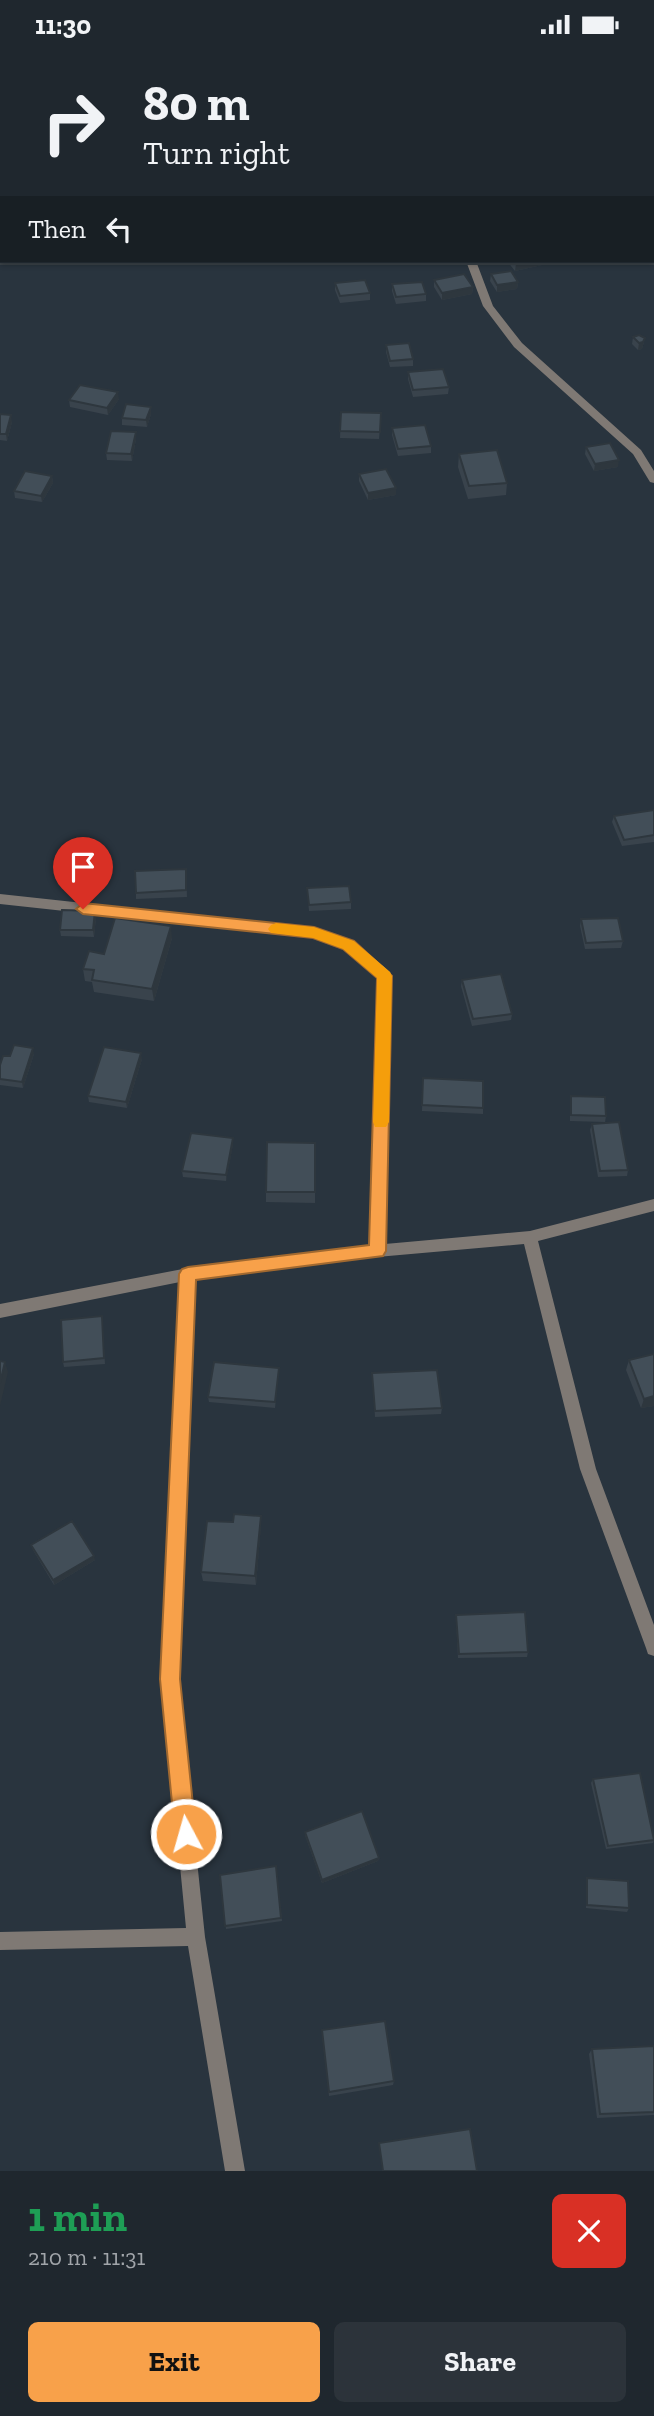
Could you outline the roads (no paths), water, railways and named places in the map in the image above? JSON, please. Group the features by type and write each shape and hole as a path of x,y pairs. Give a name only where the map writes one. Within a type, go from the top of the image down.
{"street":[{"path":"472,263 488,306 518,345 637,452 654,479"},
{"path":"0,899 314,933 349,945 384,976 377,1251"},
{"path":"0,1311 188,1274 377,1251 530,1237 654,1205"},
{"path":"530,1237 588,1469 654,1648"},
{"path":"188,1274 170,1679 196,1937 235,2171"},
{"path":"0,1941 196,1937"}]}
